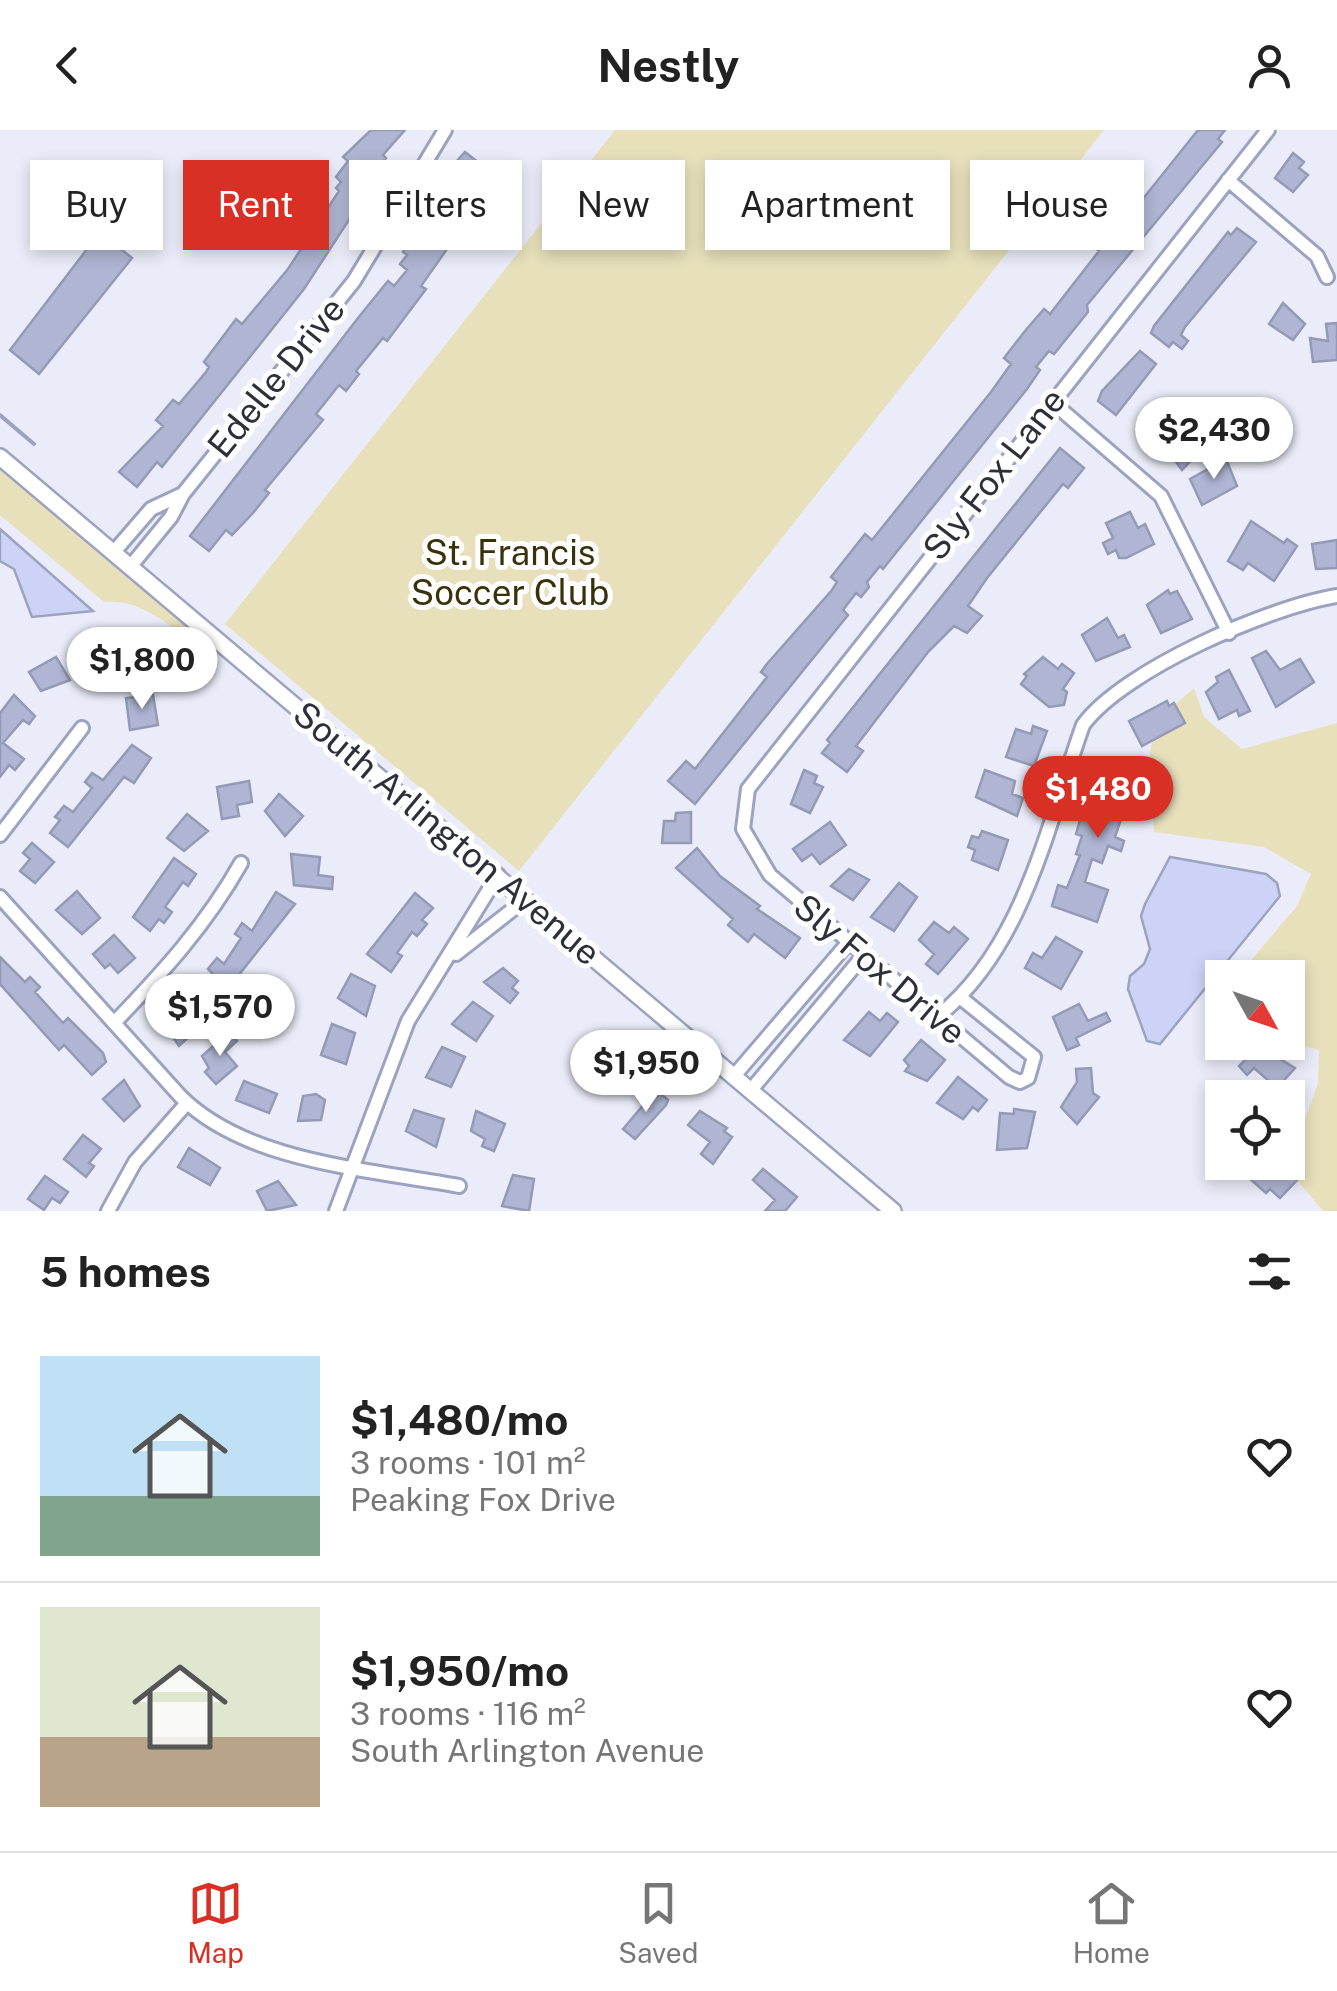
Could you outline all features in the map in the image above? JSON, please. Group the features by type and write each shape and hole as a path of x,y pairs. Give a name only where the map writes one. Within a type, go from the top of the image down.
{"street":[{"name":"Edelle Drive","path":"130,567 170,517 182,494 354,281 430,148 445,130"},
{"name":"Sly Fox Lane","path":"743,829 748,789 1268,130"},
{"path":"1228,180 1317,256 1326,277"},
{"path":"1052,400 1162,496 1230,633"},
{"name":"South Arlington Avenue","path":"0,458 893,1211"},
{"path":"114,553 152,510 182,494"},
{"path":"937,1018 962,998 1008,935 1083,725 1100,702 1280,610 1337,596"},
{"path":"0,835 45,782 82,728"},
{"name":"Sly Fox Drive","path":"743,829 770,876 937,1018 1020,1082 1033,1071 1034,1056 962,998"},
{"path":"114,1022 168,969 210,916 241,864"},
{"path":"336,1211 408,1021 498,875"},
{"path":"0,897 187,1103 217,1127 252,1143 459,1186"},
{"path":"450,958 526,899"},
{"path":"734,1076 848,943"},
{"path":"751,1090 863,956"},
{"path":"108,1211 146,1146 187,1103"}],"green space":[{"name":"St. Francis Soccer Club","path":"615,130 1104,130 1080,160 970,160 970,250 1009,250 519,871 225,624 542,222 542,250 685,250 685,160 591,160"},
{"path":"0,466 191,625 183,634 136,606 104,602 0,515"},
{"path":"1194,688 1204,717 1242,749 1337,723 1337,1211 1323,1211 1297,1180 1305,1180 1305,1119 1318,1084 1319,1050 1305,1046 1305,960 1251,960 1297,906 1311,874 1264,847 1154,832 1149,759 1156,721"}],"water":[{"path":"0,529 93,611 32,617 14,569 0,561"},
{"path":"1170,857 1266,874 1277,883 1280,896 1228,960 1205,960 1205,988 1160,1044 1147,1041 1128,989 1130,976 1144,964 1150,949 1141,916"}],"building":[{"path":"371,130 405,130 383,155 384,160 349,160 349,220 304,289 162,467 157,462 137,487 119,472 163,426 156,420 173,400 179,404 206,372 209,367 204,362 236,319 242,324 300,250 329,250 329,206 339,191 336,188 341,182 336,177 348,161 343,157"},
{"path":"1198,130 1225,130 1218,139 1222,142 1144,236 1144,198"},
{"path":"465,152 475,160 458,160"},
{"path":"1293,153 1304,162 1299,168 1308,175 1293,192 1275,178"},
{"path":"1237,228 1256,242 1185,327 1181,335 1188,341 1182,349 1173,342 1169,347 1151,333 1154,326 1228,232 1231,235"},
{"path":"86,250 122,250 132,258 39,374 10,350"},
{"path":"446,250 421,286 426,289 387,341 383,338 356,371 359,374 346,391 339,385 316,414 323,420 265,490 269,493 232,535 226,530 209,551 190,536 388,281 394,286 407,270 400,264 407,255 403,252"},
{"path":"1133,250 1087,305 1088,312 1054,354 1049,351 1036,367 1040,370 1027,389 883,569 880,566 867,582 869,587 861,597 856,593 843,610 848,615 695,804 668,781 686,761 695,769 767,677 761,672 766,665 832,590 837,582 831,577 865,534 872,540 991,392 1011,364 1004,358 1025,331 1044,309 1050,314 1099,251"},
{"path":"1283,303 1305,324 1293,340 1269,324"},
{"path":"1337,323 1337,360 1313,362 1310,338 1328,341 1326,324"},
{"path":"1140,351 1156,364 1116,415 1098,401 1102,391"},
{"path":"1186,434 1199,452 1182,470 1168,451"},
{"path":"1060,448 1084,468 1068,488 1063,484 987,578 968,606 982,616 967,633 954,626 928,652 856,746 863,751 847,772 822,753 830,743 827,740"},
{"path":"1226,459 1237,486 1202,505 1190,479"},
{"path":"1130,512 1138,528 1145,524 1154,544 1126,558 1119,558 1116,550 1108,554 1103,543 1113,538 1106,523"},
{"path":"1251,521 1284,543 1287,539 1297,546 1274,581 1248,563 1243,570 1228,561"},
{"path":"1337,540 1337,568 1316,569 1312,544"},
{"path":"1168,590 1170,594 1177,591 1192,619 1161,633 1147,605"},
{"path":"1107,618 1118,638 1124,635 1130,647 1096,661 1082,635"},
{"path":"94,650 126,664 115,690 84,672"},
{"path":"1266,651 1280,670 1300,659 1314,682 1276,707 1252,658"},
{"path":"56,657 70,680 41,691 29,672"},
{"path":"1043,657 1058,669 1062,664 1074,673 1063,689 1067,692 1064,705 1049,707 1021,684 1027,676 1024,674"},
{"path":"1229,670 1250,711 1239,716 1237,710 1219,719 1206,692 1218,682 1216,677"},
{"path":"14,695 35,716 29,724 23,720 3,743 24,759 15,770 9,765 0,777 0,713"},
{"path":"153,695 158,725 130,730 126,698"},
{"path":"1167,701 1169,706 1174,703 1185,723 1142,746 1129,721"},
{"path":"1033,726 1047,731 1034,766 1006,757 1016,729 1031,734"},
{"path":"132,745 151,758 134,783 124,777 68,847 50,833 60,820 55,817 64,806 73,812 92,788 85,782 92,773 103,780"},
{"path":"1102,760 1140,779 1137,788 1143,790 1140,800 1133,797 1122,816 1115,837 1124,841 1121,851 1108,846 1102,863 1092,859 1085,882 1108,890 1097,922 1052,906 1058,885 1067,888 1080,855 1076,854 1082,836 1076,834 1083,815 1104,822 1093,802"},
{"path":"804,770 817,776 814,783 823,787 810,813 791,804"},
{"path":"985,770 1015,781 1012,794 1023,798 1017,816 976,797"},
{"path":"249,781 252,802 237,805 239,816 222,819 217,787"},
{"path":"279,794 303,816 285,836 265,811"},
{"path":"691,812 691,843 662,843 664,821 675,821 676,813"},
{"path":"187,814 208,831 184,851 167,838"},
{"path":"830,822 846,845 820,864 812,854 802,861 793,849"},
{"path":"982,831 1008,840 998,870 972,860 975,850 968,847 972,836 979,838"},
{"path":"32,843 54,862 35,883 20,871 30,859 23,853"},
{"path":"697,848 720,876 760,906 757,909 800,938 785,958 754,934 748,942 728,925 733,919 676,868"},
{"path":"291,854 320,857 318,875 333,877 332,889 294,885"},
{"path":"174,858 196,874 188,886 183,882 165,907 172,912 164,923 159,919 150,931 133,917"},
{"path":"849,869 869,880 853,900 831,886"},
{"path":"899,883 917,897 894,931 871,917"},
{"path":"77,891 100,918 82,934 56,910"},
{"path":"276,892 295,904 227,990 235,997 227,1006 202,985 212,973 208,969 217,958 224,964 241,938 235,934 242,923 252,931"},
{"path":"415,893 433,908 422,920 427,924 417,936 412,932 397,953 402,956 391,972 367,954"},
{"path":"934,922 949,933 954,927 968,939 938,974 926,964 934,954 919,940"},
{"path":"114,935 135,958 118,973 110,964 105,968 93,954"},
{"path":"1056,937 1082,952 1061,989 1025,968 1033,953 1042,958"},
{"path":"0,957 25,982 30,977 40,987 35,992 63,1023 68,1018 103,1053 106,1062 92,1075 64,1045 59,1050 0,984"},
{"path":"503,968 518,981 512,988 518,993 510,1003 484,982"},
{"path":"351,974 375,986 366,1016 338,998"},
{"path":"185,997 194,1007 187,1014 199,1027 179,1046 161,1019"},
{"path":"473,1002 493,1016 476,1041 452,1024"},
{"path":"1079,1004 1088,1021 1106,1013 1110,1021 1076,1038 1079,1045 1067,1050 1053,1017"},
{"path":"869,1012 880,1021 887,1013 898,1022 870,1056 844,1040"},
{"path":"332,1024 355,1033 346,1064 321,1055"},
{"path":"229,1032 237,1041 225,1052 237,1066 216,1084 205,1072 209,1068 202,1056"},
{"path":"921,1040 945,1060 927,1081 905,1071 909,1066 904,1060"},
{"path":"442,1047 465,1057 451,1087 426,1077"},
{"path":"1245,1060 1282,1060 1295,1068 1284,1080 1268,1080 1254,1068 1247,1075 1239,1066"},
{"path":"1091,1068 1093,1093 1099,1097 1077,1124 1061,1107 1077,1082 1076,1069"},
{"path":"958,1077 987,1100 978,1111 973,1107 963,1119 937,1103"},
{"path":"124,1080 140,1106 124,1121 103,1099"},
{"path":"244,1081 277,1094 269,1113 236,1100"},
{"path":"656,1090 668,1100 666,1105 635,1139 623,1129"},
{"path":"316,1094 325,1100 321,1120 298,1121 303,1096"},
{"path":"1014,1109 1035,1112 1027,1148 997,1150 1000,1113 1014,1114"},
{"path":"414,1110 444,1119 436,1147 406,1131"},
{"path":"476,1111 505,1124 494,1151 482,1146 485,1139 471,1131"},
{"path":"700,1111 727,1128 724,1131 732,1137 713,1164 701,1154 710,1142 688,1125"},
{"path":"83,1135 101,1149 89,1163 94,1166 86,1177 64,1159"},
{"path":"189,1148 220,1168 210,1185 178,1167"},
{"path":"763,1169 797,1197 785,1211 765,1211 775,1200 753,1180"},
{"path":"513,1175 534,1179 529,1211 502,1206"},
{"path":"45,1176 68,1192 60,1203 52,1198 44,1210 28,1199"},
{"path":"1251,1180 1297,1180 1280,1198 1270,1189 1266,1193"},
{"path":"278,1181 296,1205 267,1211 257,1191"}],"waterway":[{"path":"0,415 34,444"}]}
